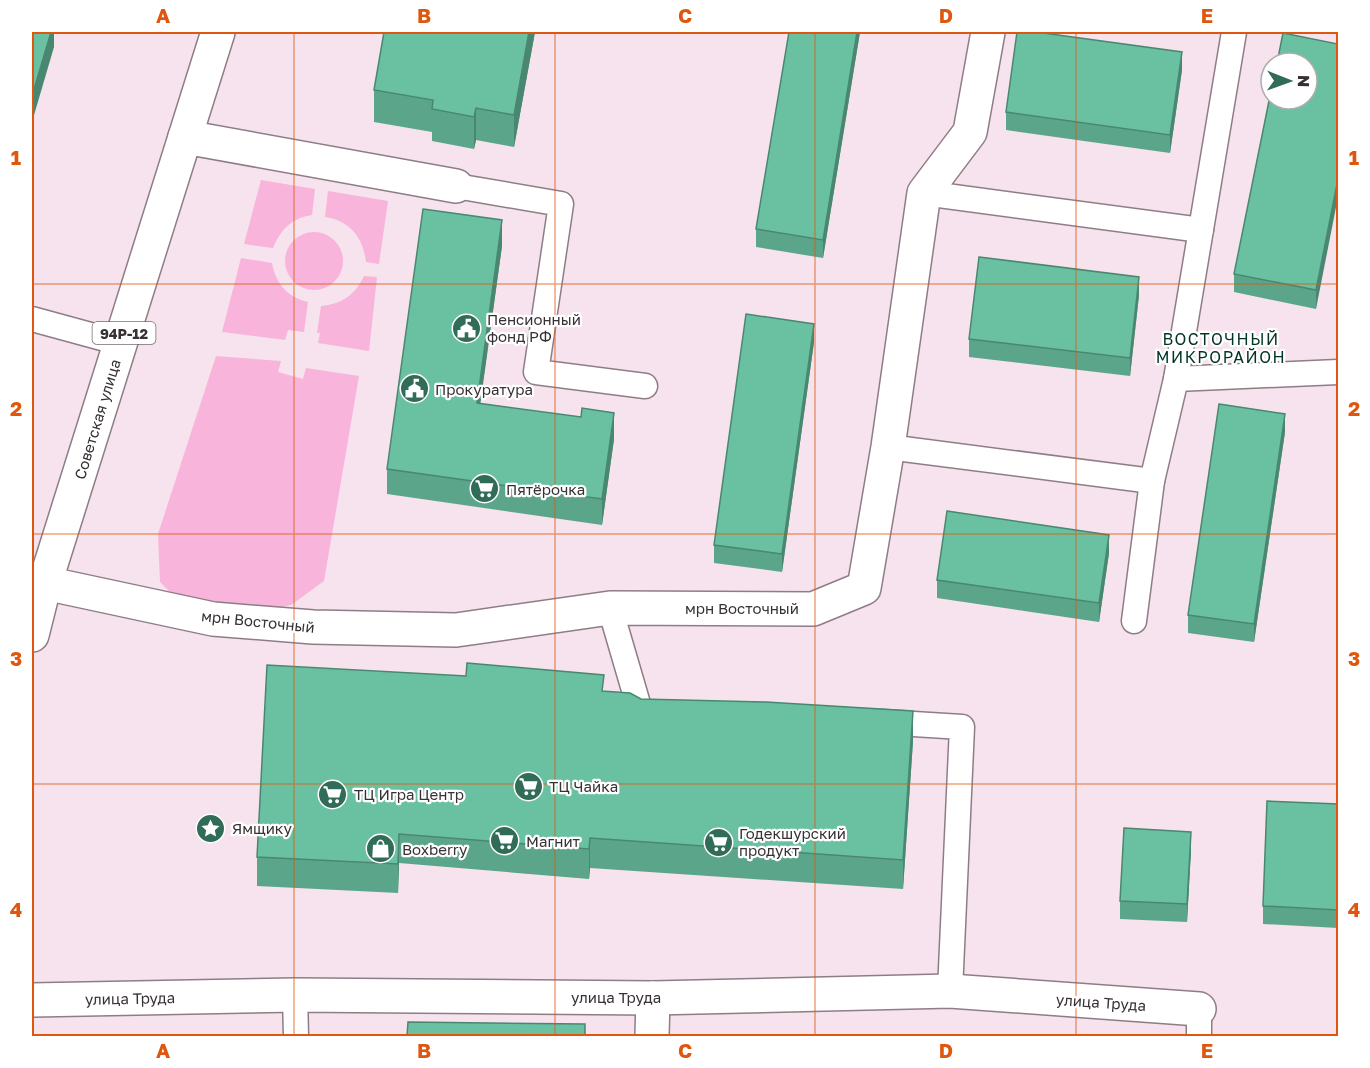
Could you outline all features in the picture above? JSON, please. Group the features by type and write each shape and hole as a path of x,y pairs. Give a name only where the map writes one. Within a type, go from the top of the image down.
{"street":[{"name":"Советская улица","path":"32,635 45,583 218,32"},
{"name":"мрн Восточный","path":"45,583 213,619 313,627 456,630 610,608 813,609 864,588 888,447 924,193 970,132 988,32"},
{"path":"185,137 456,186"},
{"name":"улица Труда","path":"32,1000 296,995 653,998 950,992 1199,1023"},
{"path":"652,1036 653,998"}],"lane":[{"path":"1134,621 1152,481 1176,379 1234,32"},
{"path":"456,186 561,204 536,372 645,386"},
{"path":"924,193 1201,230"},
{"path":"32,319 120,343"},
{"path":"1176,379 1338,372"},
{"path":"888,447 1152,481"},
{"path":"610,608 641,714 677,715"},
{"path":"863,721 962,727 950,992"},
{"path":"296,995 296,1036"}],"shaded area":[{"path":"261,180 315,189 312,215 305,216 288,226 273,248 244,244"},
{"path":"328,191 388,201 379,264 366,262 362,245 348,226 325,217"},
{"path":"314,232 330,237 338,245 343,261 338,277 330,285 314,290 298,285 290,277 285,261 290,245 298,237"},
{"path":"241,258 272,263 276,277 288,293 308,302 304,332 288,330 285,340 222,332"},
{"path":"364,276 377,277 369,351 318,343 320,333 317,333 321,306 341,301 347,297"},
{"path":"216,356 281,361 278,372 303,379 306,368 359,376 324,581 291,605 268,610 200,603 173,595 160,582 158,534"}],"building":[{"path":"32,32 51,32 32,96"},
{"path":"384,32 529,32 514,115 476,108 474,117 432,109 433,100 374,90"},
{"path":"789,32 857,32 823,240 756,229"},
{"path":"1017,32 1036,32 1182,52 1170,135 1006,112"},
{"path":"1283,33 1338,44 1338,179 1316,290 1234,274 1267,111 1319,111 1319,51 1279,51"},
{"path":"423,209 502,220 477,403 581,417 582,408 614,413 602,499 387,469"},
{"path":"979,257 1139,277 1130,358 969,339"},
{"path":"746,314 814,324 782,554 714,545"},
{"path":"1219,404 1285,414 1254,624 1188,615"},
{"path":"947,511 1109,535 1099,603 937,580"},
{"path":"467,663 604,675 602,691 630,693 641,699 766,702 913,711 903,860 590,838 589,849 399,834 398,864 257,857 267,665 466,676"},
{"path":"1267,801 1338,804 1338,910 1263,906"},
{"path":"1124,828 1191,832 1187,904 1120,901"},
{"path":"408,1022 585,1024 585,1036 407,1036"}],"place":[{"name":"Пенсионный фонд РФ","path":"466,328"},
{"name":"Прокуратура","path":"414,389"},
{"name":"Пятёрочка","path":"485,489"},
{"name":"ТЦ Чайка","path":"528,786"},
{"name":"ТЦ Игра Центр","path":"333,794"},
{"name":"Ямщику","path":"211,828"},
{"name":"Магнит","path":"505,841"},
{"name":"Годекшурский продукт","path":"718,842"},
{"name":"Boxberry","path":"381,849"}],"district":[{"name":"ВОСТОЧНЫЙ МИКРОРАЙОН","path":"1221,348"}]}
